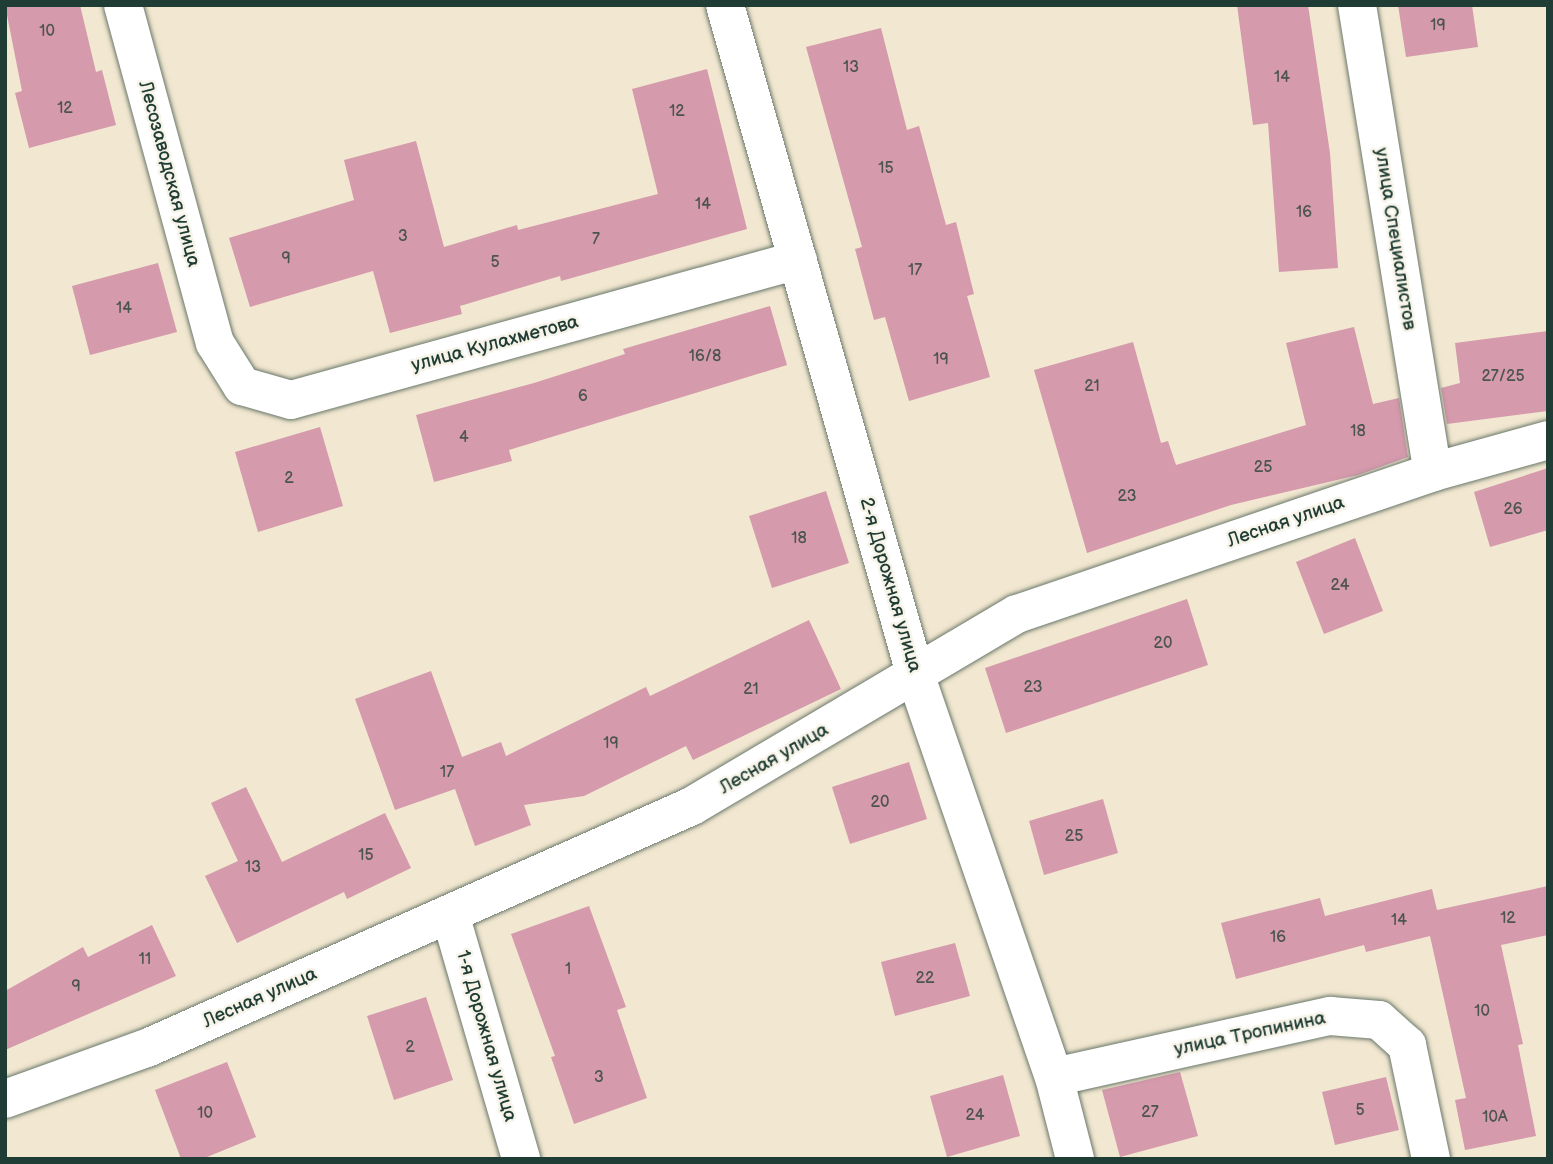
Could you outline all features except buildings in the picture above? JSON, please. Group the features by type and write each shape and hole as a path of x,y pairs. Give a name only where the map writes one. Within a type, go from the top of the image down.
{"street":[{"name":"Лесозаводская улица","path":"122,5 215,343"},
{"name":"2-я Дорожная улица","path":"726,5 916,677 1054,1077 1075,1159"},
{"name":"улица Специалистов","path":"1357,5 1433,472"},
{"name":"улица Кулахметова","path":"215,343 242,386 291,400 798,261"},
{"name":"Лесная улица","path":"5,1099 147,1048 692,806 916,677 1017,614 1433,472 1548,440"},
{"name":"1-я Дорожная улица","path":"450,914 521,1159"},
{"name":"улица Тропинина","path":"1054,1077 1330,1016 1379,1020 1407,1045 1431,1159"}]}
